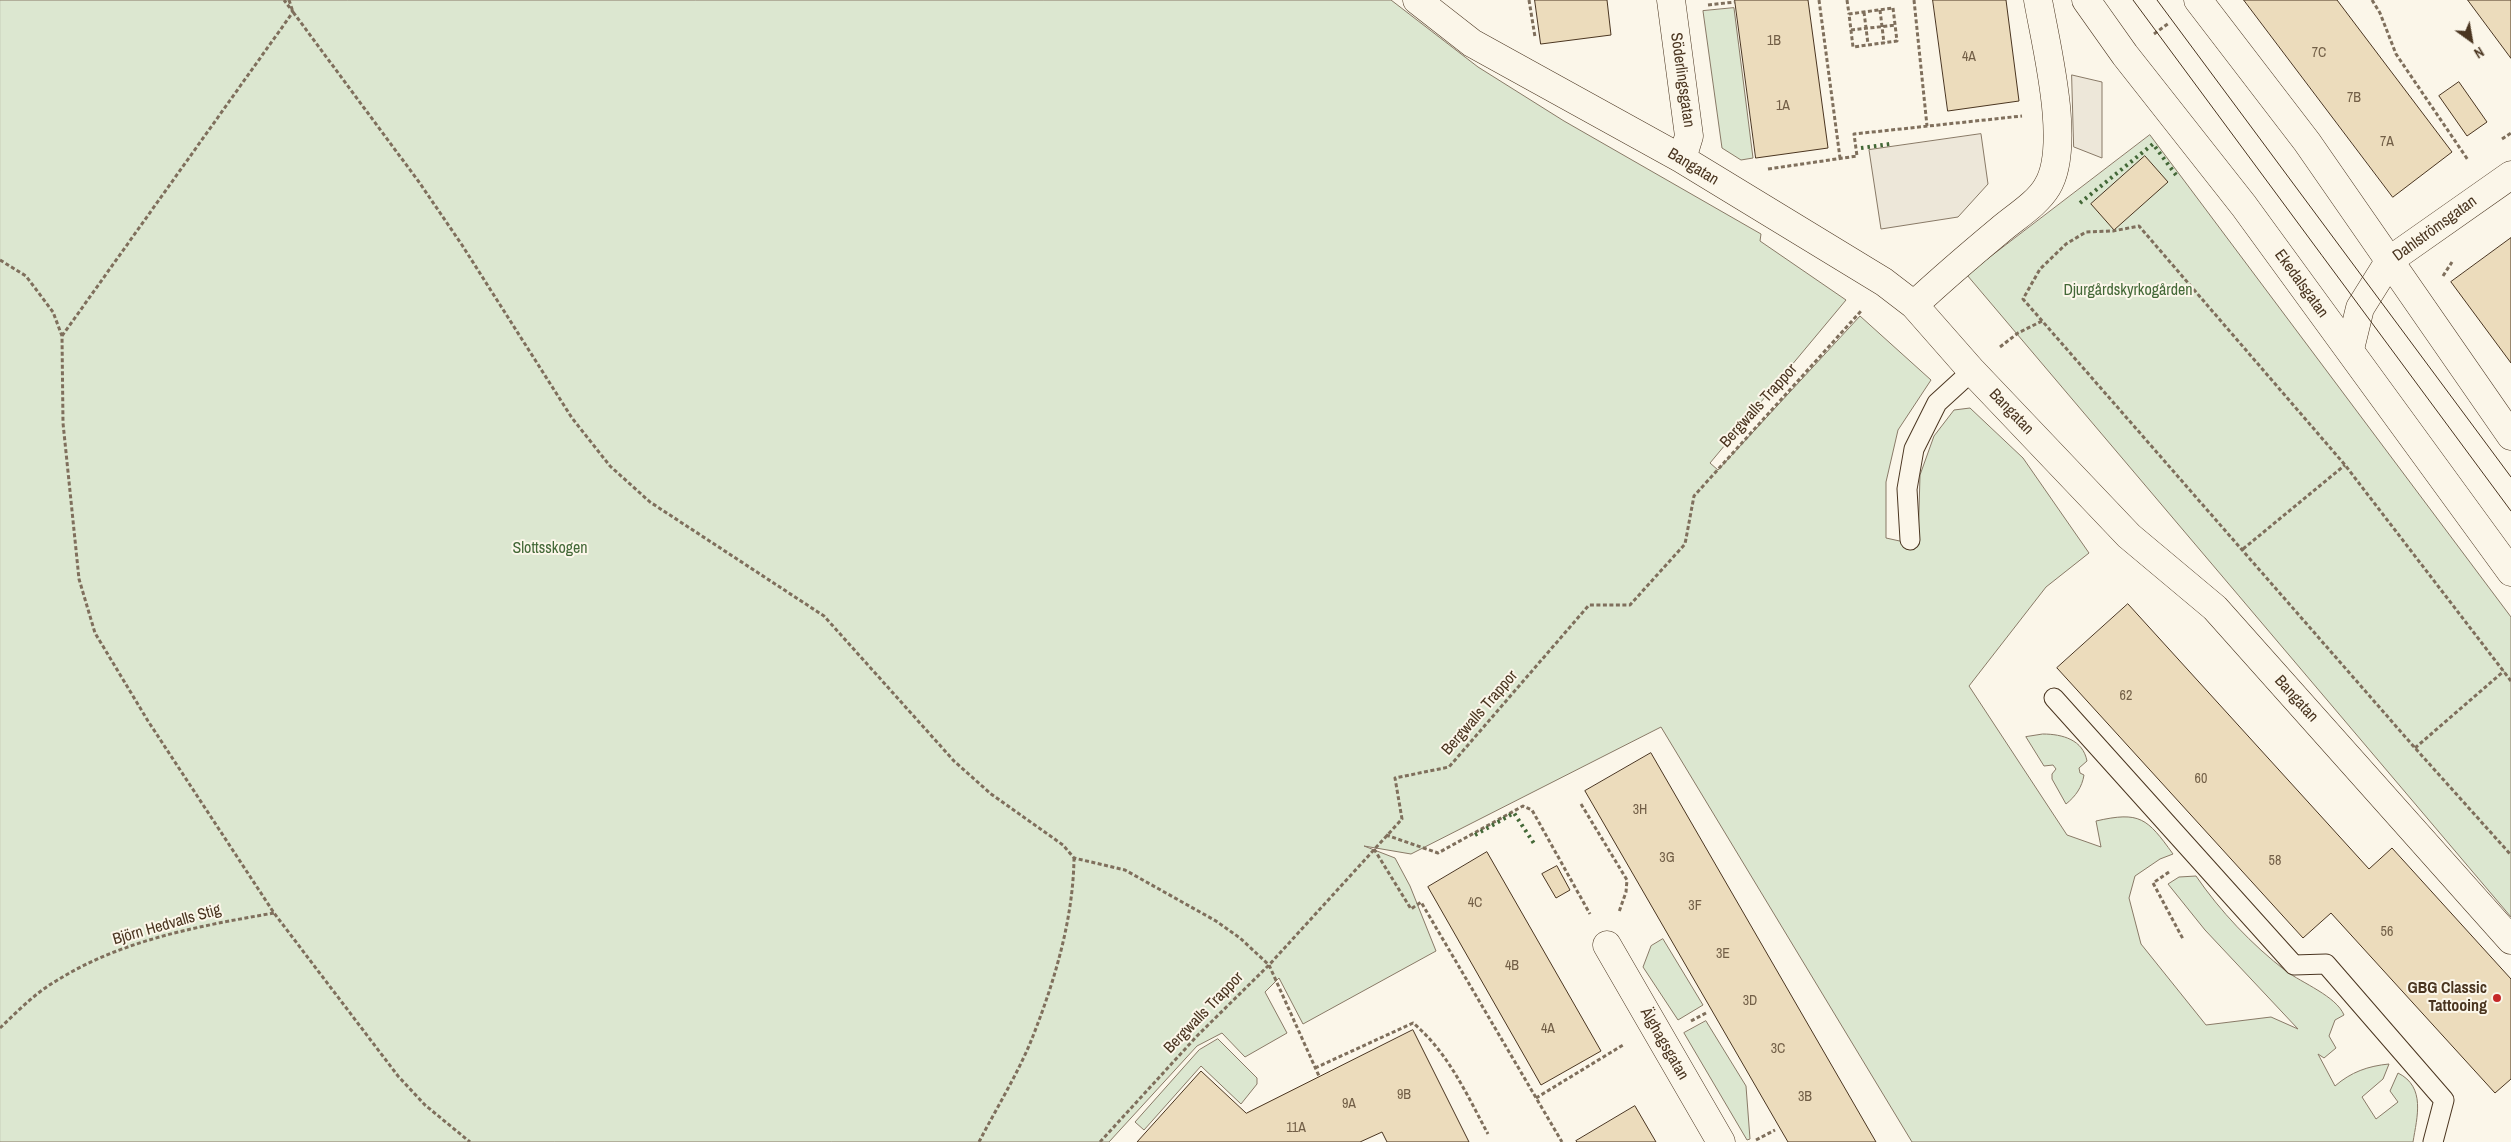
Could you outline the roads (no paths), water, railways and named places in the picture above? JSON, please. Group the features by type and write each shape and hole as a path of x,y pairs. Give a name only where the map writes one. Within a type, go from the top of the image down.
{"street":[{"name":"Bangatan","path":"1417,0 1472,43 1682,159 1884,282 1914,305 1972,371 2129,536 2215,608 2511,940"},
{"name":"Söderlingsgatan","path":"1670,0 1690,136 1682,159"},
{"path":"1914,305 1948,272 2030,205 2047,187 2056,165 2057,112 2038,0"},
{"name":"Ekedalsgatan","path":"2086,0 2125,55 2244,206 2511,572"},
{"path":"2198,0 2307,142 2511,436"},
{"name":"Dahlströmsgatan","path":"2350,349 2360,308 2390,260 2511,175"},
{"name":"Älghagsgatan","path":"1607,945 1720,1142"}],"lane":[{"path":"1910,540 1907,489 1914,448 1937,403 1972,371"},
{"path":"2054,698 2294,965 2326,964 2444,1100 2433,1142"}],"tram line":[{"path":"2133,0 2511,511"},
{"path":"2157,0 2511,477"}],"place":[{"name":"GBG Classic Tattooing","path":"2497,998"}],"park label":[{"name":"Djurgårdskyrkogården","path":"2128,291"},
{"name":"Slottsskogen","path":"550,549"}]}
